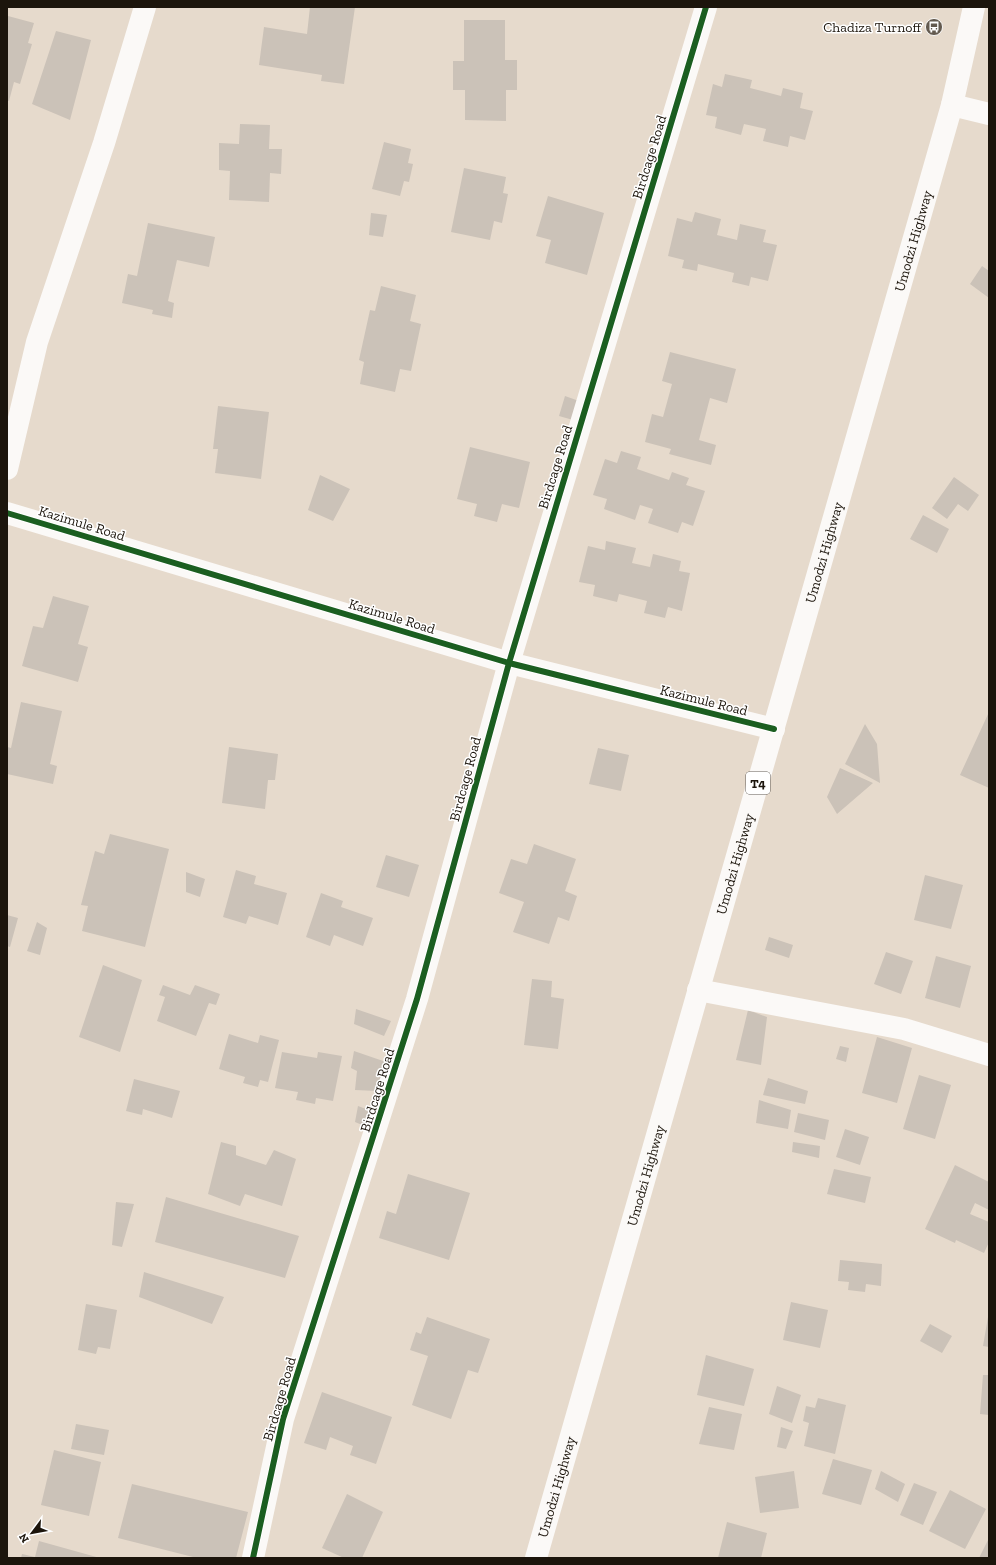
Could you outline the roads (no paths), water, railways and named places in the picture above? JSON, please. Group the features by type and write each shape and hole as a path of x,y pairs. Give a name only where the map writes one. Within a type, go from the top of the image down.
{"main road":[{"path":"7,469 37,342 104,143 145,7"},
{"name":"Birdcage Road","path":"253,1558 283,1419 417,999 509,663 706,7"},
{"name":"Umodzi Highway","path":"536,1558 952,105 974,7"},
{"path":"952,105 989,114"},
{"name":"Kazimule Road","path":"7,513 509,663 774,729"},
{"path":"698,990 904,1029 989,1055"}],"place":[{"name":"Chadiza Turnoff","path":"934,27"}]}
